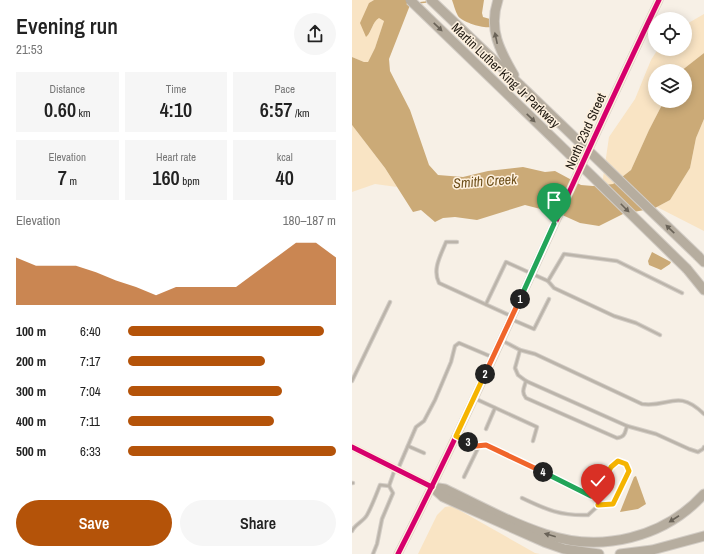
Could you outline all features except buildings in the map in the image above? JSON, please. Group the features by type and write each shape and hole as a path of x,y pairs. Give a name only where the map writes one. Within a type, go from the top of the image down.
{"highway":[{"name":"Martin Luther King Jr Parkway","path":"410,0 704,285"},
{"name":"Martin Luther King Jr Parkway","path":"431,0 701,259"},
{"path":"498,0 495,17 495,30 498,44 504,58 520,85"},
{"path":"687,269 704,290"},
{"path":"432,487 445,490 527,528 546,535 586,542 625,540 656,530 685,512 704,494"},
{"path":"432,487 443,496 544,542 564,549 599,554"},
{"path":"620,554 652,550 704,536"}],"main road":[{"name":"North 23rd Street","path":"398,554 432,487 659,0"}],"street":[{"path":"352,446 432,487"}],"lane":[{"path":"457,242 446,242 436,266 435,276 439,283 486,304 534,330 549,299"},
{"path":"548,281 564,254 617,260 682,293"},
{"path":"486,304 506,262 548,281 554,288 614,316 636,323 660,335"},
{"path":"352,381 390,302"},
{"path":"500,340 520,350 535,354 642,404 650,405 680,399 698,408 704,414"},
{"path":"389,486 416,427 424,421 435,400 451,362 455,346 460,343 492,357"},
{"path":"520,350 515,368 518,375 526,380 627,426 656,434 698,452 704,447"},
{"path":"526,380 523,391 523,395 526,398 617,438 624,435 627,426"},
{"path":"473,398 537,427 533,441"},
{"path":"486,429 495,408"},
{"path":"456,436 476,446 486,445 591,496 597,496 611,467 618,461 626,464 629,471 613,504 598,505 588,515 560,514 522,498"},
{"path":"408,446 424,453"},
{"path":"464,477 480,446"},
{"path":"352,531 354,526 361,522 366,515 380,485 389,486 393,492 382,519 377,544 373,554"}],"shaded area":[{"path":"352,0 374,0 369,3 369,34 376,19 379,17 384,21 375,48 368,62 352,57"},
{"path":"704,14 704,53 690,64 649,64 654,56 692,56 692,21"},
{"path":"648,67 648,108 660,108 631,170 613,184 602,185 609,137 635,99"},
{"path":"704,119 704,231 657,207 670,200 690,168 696,138"},
{"path":"352,125 385,168 397,187 375,184 352,192"},
{"path":"452,506 535,553 540,554 418,554 437,515 445,507"}],"water":[{"name":"Smith Creek","path":"374,0 412,0 389,59 390,71 410,110 429,165 438,175 463,177 488,171 523,167 545,172 555,171 581,185 593,186 613,184 631,170 660,108 692,108 692,64 690,64 704,53 704,119 696,138 690,168 670,200 655,208 623,214 599,226 580,223 560,214 525,205 477,220 455,217 443,218 435,222 421,210 413,212 385,168 352,125 352,57 368,62 375,48 384,21 379,18 373,24 366,37 360,23 369,3"},
{"path":"452,0 484,0 482,13 483,17 490,19 491,27 468,23 460,18"},
{"path":"652,252 671,262 670,264 661,270 649,265 648,261"},
{"path":"636,476 646,504 638,509 620,512 634,477"}],"waterway":[{"path":"418,3 426,2 427,0"}],"cycle path":[{"path":"398,554 466,417 659,0"},
{"path":"352,447 432,487"}],"route":[{"path":"554,224 456,436 476,446 486,445 591,496 597,496 611,467 618,461 626,464 629,471 613,504 598,505"}]}
